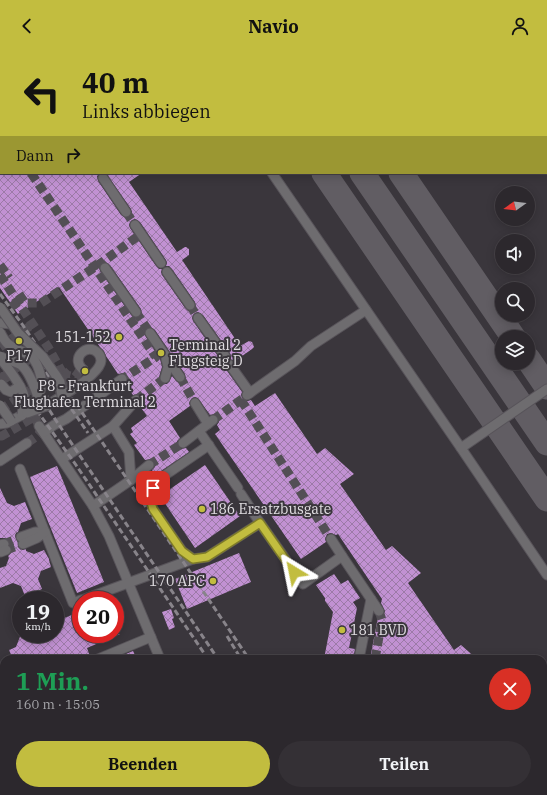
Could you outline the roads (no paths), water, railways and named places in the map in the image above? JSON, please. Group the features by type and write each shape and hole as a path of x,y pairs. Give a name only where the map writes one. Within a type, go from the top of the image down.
{"lane":[{"path":"273,174 547,575"},
{"path":"103,178 126,212"},
{"path":"135,225 161,263"},
{"path":"105,268 136,312"},
{"path":"167,272 190,305"},
{"path":"0,308 18,333 43,357 55,374 60,382 62,396"},
{"path":"230,365 249,394 295,361 311,346 366,310"},
{"path":"198,318 225,356"},
{"path":"0,323 12,324"},
{"path":"0,332 15,356 17,363"},
{"path":"150,333 180,377"},
{"path":"8,344 29,355 36,364 42,379 42,387 38,397 31,408 22,415"},
{"path":"0,424 7,423 22,415 46,406 82,383 96,371 101,362 98,353 95,350 85,350 81,352 79,356 79,365 85,371"},
{"path":"165,356 168,367 165,378"},
{"path":"0,357 20,386 24,397 22,415"},
{"path":"0,357 17,363 26,370 32,380 38,397"},
{"path":"122,379 66,419 42,429 93,506 109,536 158,655"},
{"path":"0,384 6,390 11,392 20,386"},
{"path":"461,448 547,389"},
{"path":"62,459 113,426 136,400"},
{"path":"183,443 211,422 196,403"},
{"path":"0,405 11,421"},
{"path":"113,426 129,452 130,480"},
{"path":"199,431 260,523 303,584 342,556"},
{"path":"0,461 27,443"},
{"path":"193,559 182,551 153,509 149,496 158,480 209,445"},
{"path":"93,506 149,466"},
{"path":"20,469 45,532 64,592 72,602"},
{"path":"106,591 193,559 207,557 260,523"},
{"path":"22,540 35,532 45,532"},
{"path":"331,539 379,611"},
{"path":"360,655 371,599"},
{"path":"108,655 151,637"}],"tunnel":[{"path":"32,174 156,357 122,379"},
{"path":"126,212 135,225"},
{"path":"104,267 101,263 141,234"},
{"path":"19,294 25,303 41,303 101,263"},
{"path":"0,265 9,278"},
{"path":"0,275 48,347 66,379 66,385 56,394"},
{"path":"0,315 18,302"},
{"path":"190,305 198,318"},
{"path":"136,312 150,333"},
{"path":"0,347 33,324"},
{"path":"0,379 46,348"},
{"path":"63,371 67,375 75,377 79,370 78,360"},
{"path":"14,364 6,369 5,373 20,394"},
{"path":"0,410 61,369"},
{"path":"180,377 195,403"},
{"path":"136,400 165,378"},
{"path":"37,385 44,396 44,403"},
{"path":"213,420 245,397"},
{"path":"241,400 331,539"},
{"path":"27,443 40,432 40,428 34,414 35,410 39,406"},
{"path":"0,436 39,414"},
{"path":"149,465 183,443"},
{"path":"4,544 21,537"},
{"path":"6,550 23,544"},
{"path":"376,655 382,620 379,611"}],"railway":[{"path":"0,294 22,324 246,655"},
{"path":"0,305 88,433"},
{"path":"0,335 55,419 215,655"},
{"path":"0,359 76,465 205,655"},
{"path":"227,636 239,655"}],"place":[{"name":"151-152","path":"119,337"},
{"name":"P17","path":"19,341"},
{"name":"Terminal 2 Flugsteig D","path":"161,353"},
{"name":"P8 - Frankfurt Flughafen Terminal 2","path":"85,371"},
{"name":"186 Ersatzbusgate","path":"202,509"},
{"name":"170 APC","path":"213,581"},
{"name":"181 BVD","path":"342,630"}]}
